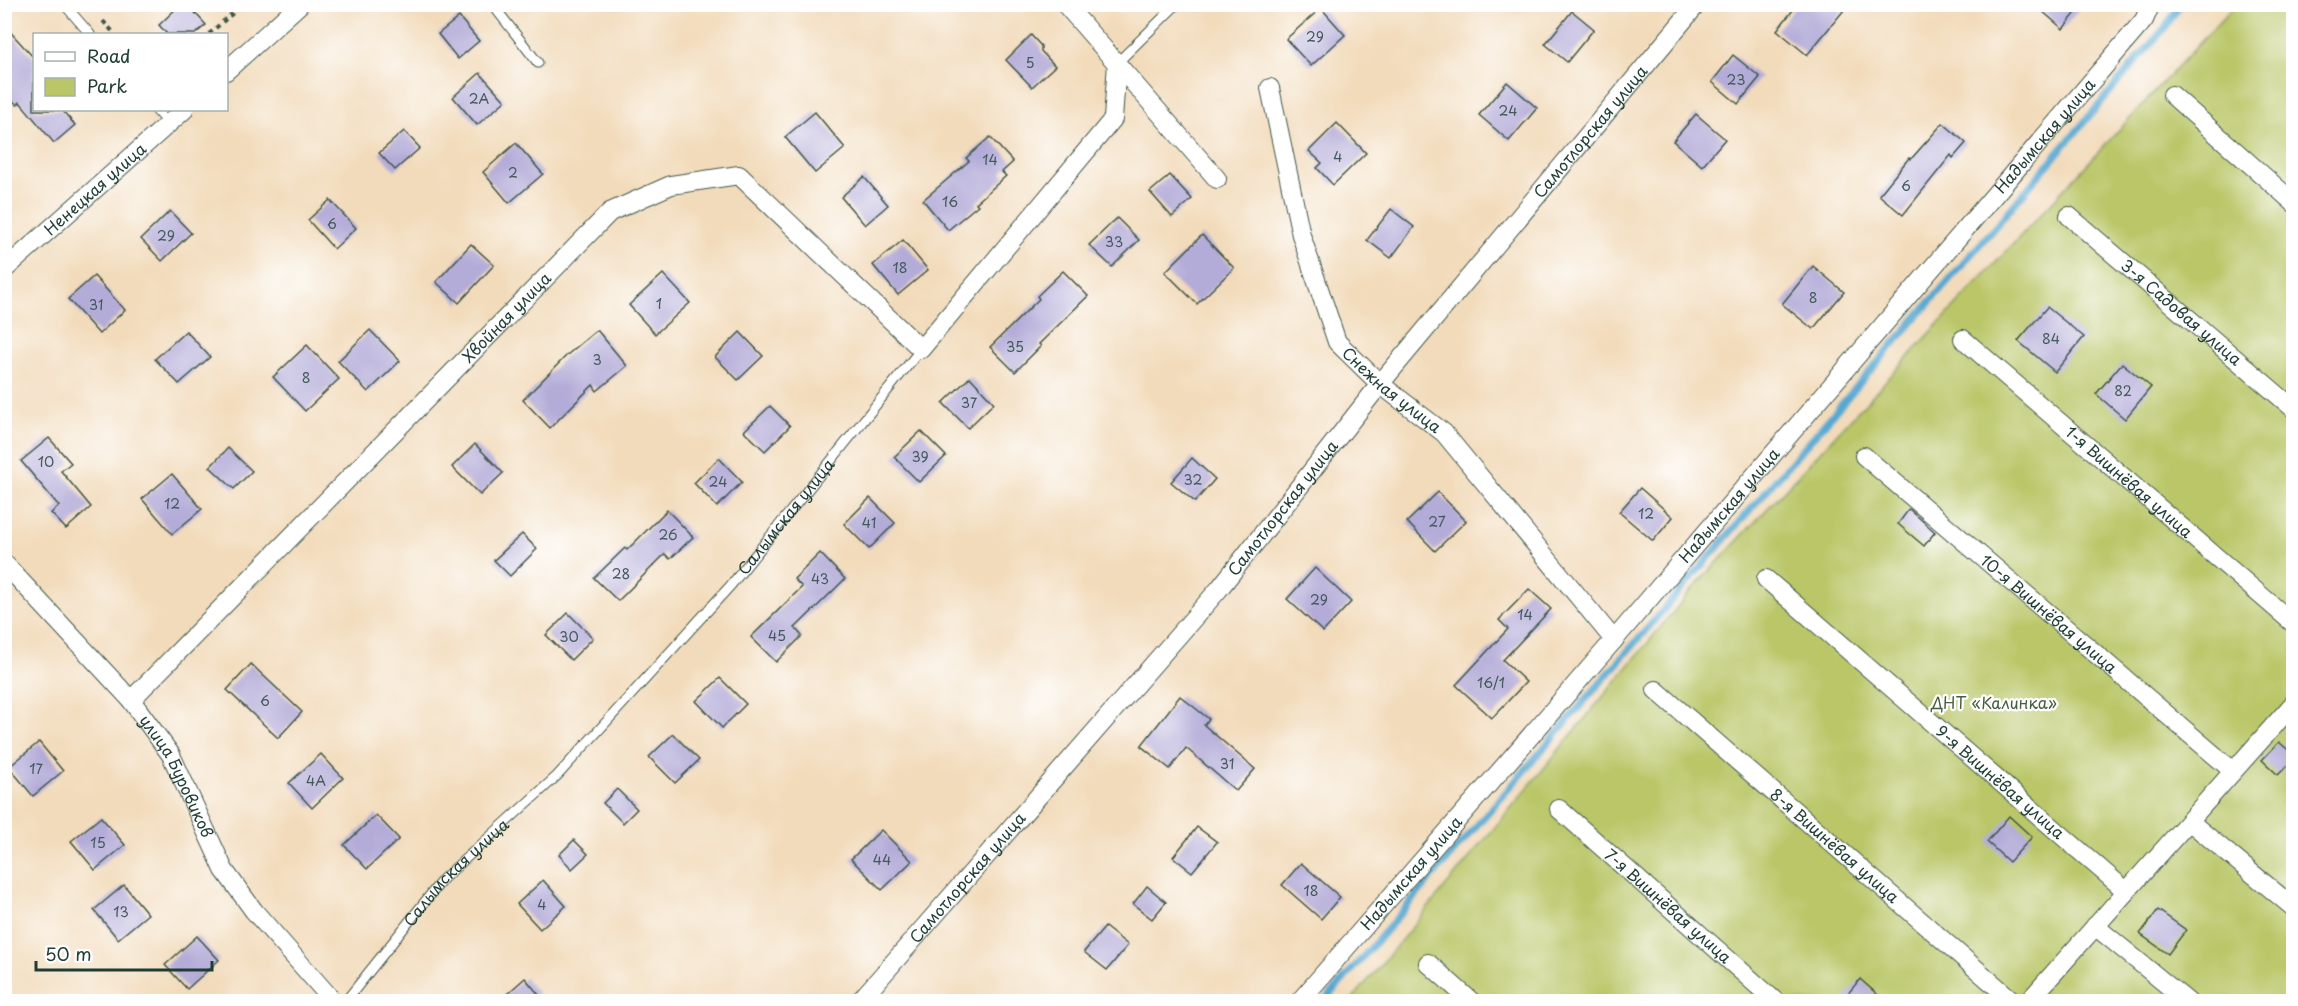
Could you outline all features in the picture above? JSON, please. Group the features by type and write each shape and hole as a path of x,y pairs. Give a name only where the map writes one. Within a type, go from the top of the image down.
{"street":[{"path":"228,69 300,4"},
{"path":"1065,4 1217,179"},
{"name":"Самотлорская улица","path":"859,1002 1219,589 1380,384 1697,4"},
{"name":"Надымская улица","path":"1299,1002 1614,640 2144,20 2151,4"},
{"name":"Салымская улица","path":"921,349 1113,119 1116,63"},
{"name":"Снежная улица","path":"1270,88 1301,235 1336,342 1380,384 1444,433 1614,640"},
{"path":"2172,95 2294,202"},
{"name":"Ненецкая улица","path":"4,270 183,111"},
{"name":"Хвойная улица","path":"131,700 610,212 661,189 671,185 739,175 921,349"},
{"name":"3-я Садовая улица","path":"2069,216 2294,410"},
{"name":"1-я Вишнёвая улица","path":"1963,339 2294,624"},
{"name":"10-я Вишнёвая улица","path":"1864,456 2233,771"},
{"name":"улица Буровиков","path":"4,563 131,700 171,755 224,870 254,911 334,1002"},
{"name":"9-я Вишнёвая улица","path":"1766,579 2126,891"},
{"name":"8-я Вишнёвая улица","path":"1656,690 2014,1002"},
{"path":"2028,1002 2294,703"},
{"name":"7-я Вишнёвая улица","path":"1559,809 1776,1002"},
{"path":"2189,821 2294,908"},
{"path":"2095,926 2188,1002"},
{"path":"1428,963 1472,1002"}],"lane":[{"path":"64,4 89,33"},
{"path":"492,4 538,63"},
{"path":"1116,63 1178,4"},
{"path":"157,111 168,124"},
{"name":"Салымская улица","path":"345,1002 443,879 557,776 730,585 921,349"}],"path":[{"path":"210,33 243,4"}],"green space":[{"name":"ДНТ «Калинка»","path":"2235,5 2293,5 2293,1001 1350,1002 1689,593"}],"building":[{"path":"181,4 187,4 206,25 196,33 166,33 159,25"},
{"path":"1798,4 1849,4 1807,55 1777,30"},
{"path":"2034,4 2083,4 2063,29"},
{"path":"1321,8 1345,35 1311,66 1286,39"},
{"path":"1572,11 1594,29 1567,62 1545,44"},
{"path":"459,17 479,41 458,59 438,34"},
{"path":"4,25 33,57 33,111 63,111 75,125 54,143 20,102 17,105 4,91"},
{"path":"1031,35 1041,46 1041,51 1055,66 1032,87 1006,60"},
{"path":"1733,55 1760,77 1738,104 1712,82"},
{"path":"480,73 505,101 477,125 453,97"},
{"path":"1507,82 1537,108 1509,141 1479,115"},
{"path":"815,112 845,148 815,173 785,137"},
{"path":"1696,114 1725,139 1702,166 1673,141"},
{"path":"1337,123 1366,153 1333,185 1317,168 1322,163 1309,151"},
{"path":"1943,123 1966,143 1953,158 1951,155 1903,215 1879,195 1909,158 1911,159"},
{"path":"404,131 420,148 395,170 379,153"},
{"path":"990,137 1013,162 1002,172 1006,176 976,203 978,205 948,230 923,200 969,161 966,158"},
{"path":"516,143 543,174 509,203 483,172"},
{"path":"1170,175 1192,199 1172,217 1150,192"},
{"path":"864,177 888,205 865,225 841,197"},
{"path":"330,200 356,228 334,249 308,220"},
{"path":"1391,209 1414,227 1391,258 1367,240"},
{"path":"170,211 191,233 162,261 141,239"},
{"path":"1117,218 1139,240 1112,267 1089,245"},
{"path":"1202,235 1234,268 1197,304 1165,272"},
{"path":"903,240 928,270 898,295 873,265"},
{"path":"471,244 494,265 459,303 436,282"},
{"path":"1813,266 1844,292 1813,329 1782,304"},
{"path":"1063,271 1088,296 1039,344 1041,346 1015,372 990,347 1039,299 1037,296"},
{"path":"663,274 690,303 655,334 629,305"},
{"path":"94,276 125,310 99,334 68,299"},
{"path":"2047,307 2084,337 2055,372 2018,341"},
{"path":"370,330 400,361 368,392 338,361"},
{"path":"597,330 627,366 597,391 593,385 550,428 523,400 567,355"},
{"path":"186,331 210,357 179,384 155,359"},
{"path":"740,332 763,356 738,380 715,357"},
{"path":"307,345 339,379 305,411 273,377"},
{"path":"2122,363 2151,387 2125,419 2096,394"},
{"path":"970,377 994,403 968,428 943,403"},
{"path":"770,406 790,426 765,451 744,431"},
{"path":"921,431 946,456 919,482 894,457"},
{"path":"49,438 71,463 61,471 91,507 66,529 51,513 59,506 21,461"},
{"path":"475,444 503,473 480,495 452,467"},
{"path":"228,448 252,471 234,489 210,467"},
{"path":"719,458 742,482 717,507 694,483"},
{"path":"1192,458 1215,479 1195,502 1171,482"},
{"path":"172,474 202,509 172,534 142,499"},
{"path":"1640,488 1673,517 1653,541 1619,512"},
{"path":"1438,492 1466,521 1435,551 1407,522"},
{"path":"870,498 895,523 869,549 844,524"},
{"path":"1909,509 1935,532 1924,546 1898,524"},
{"path":"667,510 693,537 670,559 665,554 618,601 594,578 625,548 627,550"},
{"path":"522,534 537,549 510,576 494,560"},
{"path":"820,553 845,579 795,628 802,636 776,662 751,637 802,587 794,579"},
{"path":"1315,568 1351,602 1323,632 1287,599"},
{"path":"1529,589 1551,609 1503,660 1526,682 1492,718 1456,685 1508,629 1499,620"},
{"path":"568,613 593,638 571,660 546,635"},
{"path":"251,664 302,712 278,738 227,690"},
{"path":"720,678 746,704 722,728 696,701"},
{"path":"1180,696 1209,719 1204,725 1255,769 1236,791 1186,748 1170,769 1141,746"},
{"path":"673,734 699,760 675,783 649,757"},
{"path":"39,742 63,771 33,796 9,767"},
{"path":"2279,742 2294,755 2294,759 2278,775 2262,760"},
{"path":"321,754 343,778 312,808 289,783"},
{"path":"617,789 637,809 623,823 603,803"},
{"path":"376,815 399,839 367,869 344,845"},
{"path":"2009,816 2032,837 2009,862 1987,842"},
{"path":"101,817 125,845 95,870 71,841"},
{"path":"1197,827 1217,842 1192,872 1173,857"},
{"path":"881,830 912,861 882,890 851,859"},
{"path":"574,840 588,854 572,869 559,855"},
{"path":"1301,863 1340,897 1321,919 1282,885"},
{"path":"543,880 566,906 540,929 517,904"},
{"path":"124,885 148,914 118,939 94,910"},
{"path":"1147,886 1166,902 1152,919 1133,904"},
{"path":"2158,910 2186,930 2168,954 2140,934"},
{"path":"1105,927 1128,945 1107,970 1084,952"},
{"path":"197,936 219,960 187,989 165,965"},
{"path":"525,978 545,1002 498,1002"},
{"path":"1860,979 1886,1002 1841,1002"}],"waterway":[{"path":"1324,1002 1994,228 2167,25 2180,4"}]}
